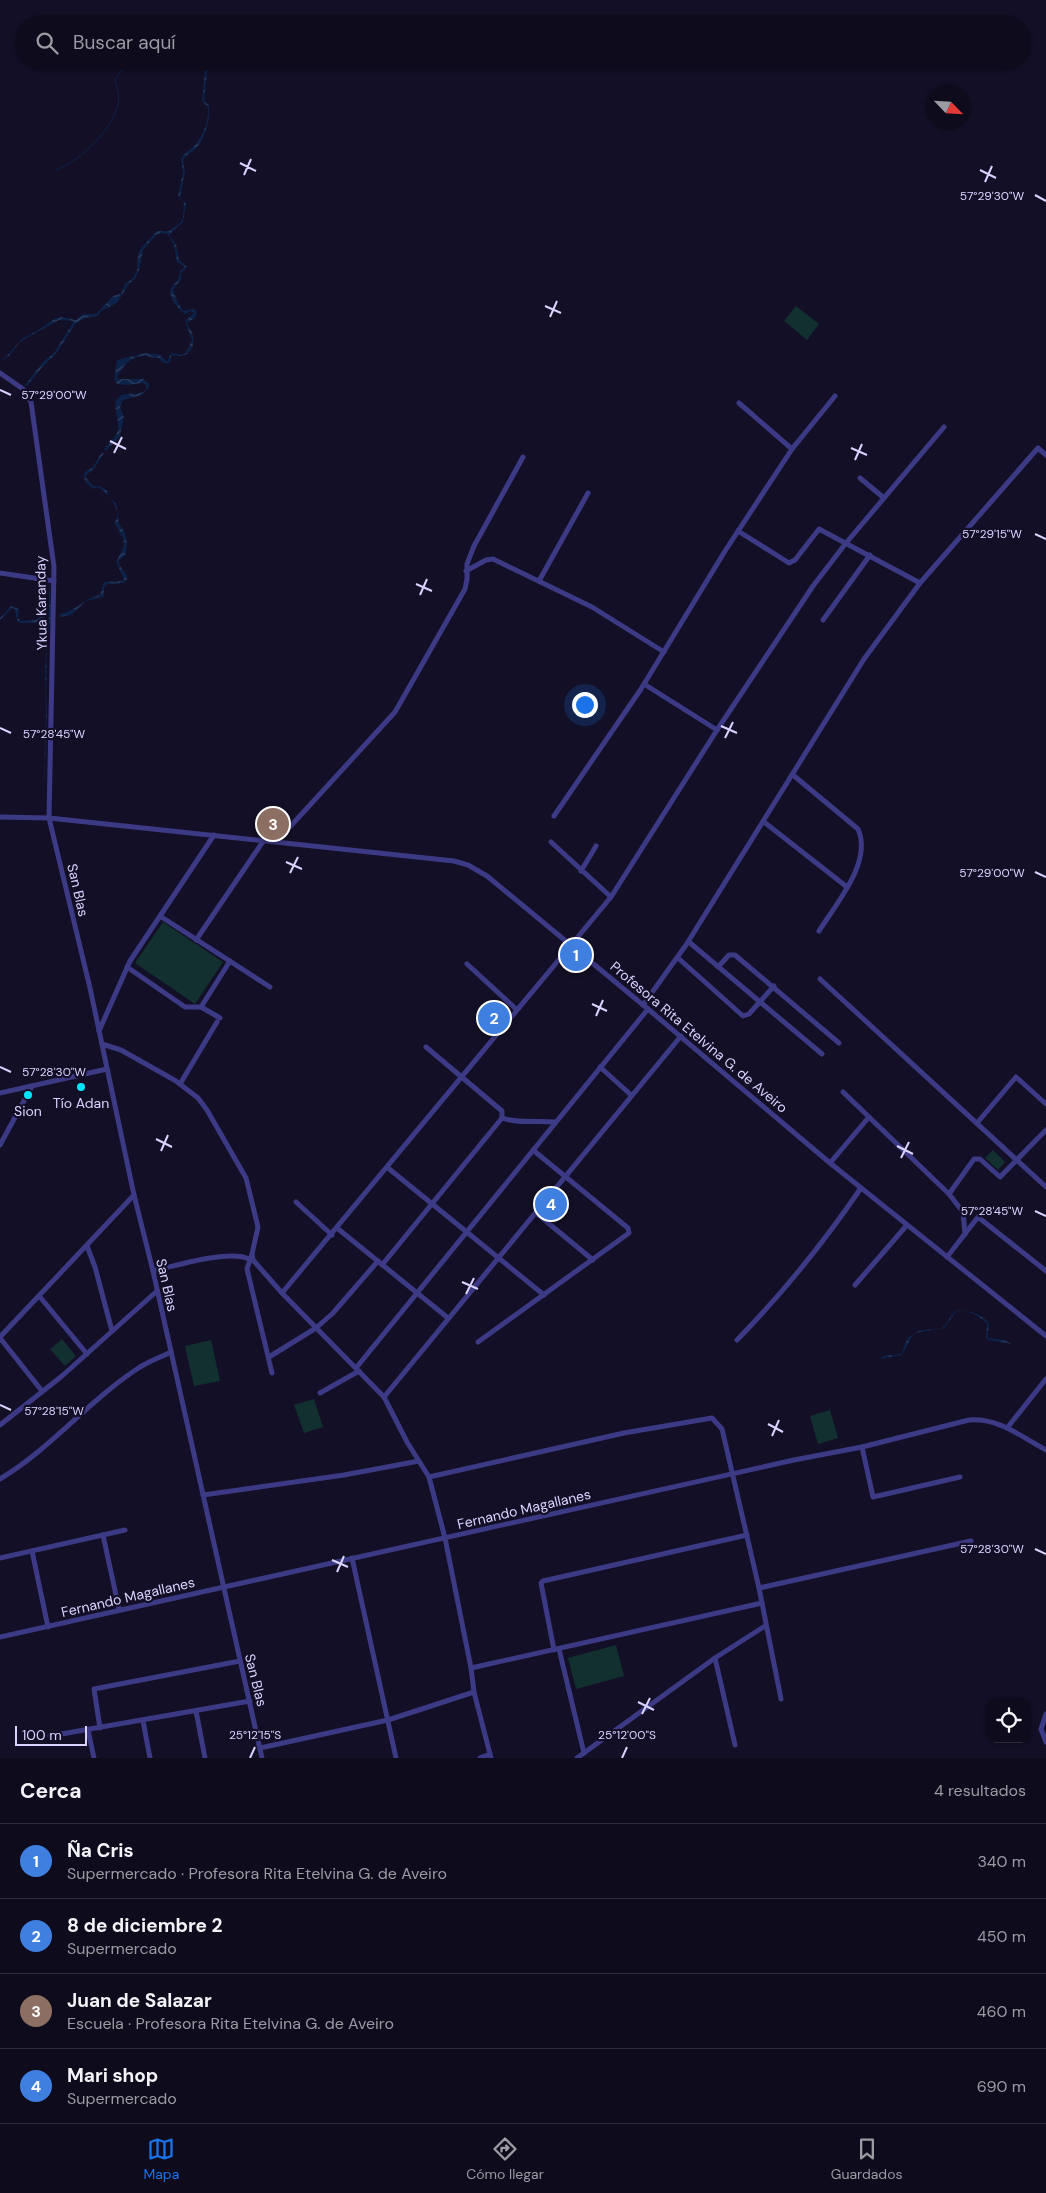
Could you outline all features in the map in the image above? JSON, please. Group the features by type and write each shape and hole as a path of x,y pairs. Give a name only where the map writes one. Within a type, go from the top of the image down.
{"street":[{"name":"Ykua Karanday","path":"0,373 23,389 30,402 54,567 50,818"},
{"path":"554,816 644,684 738,531 792,449 835,396"},
{"path":"739,403 792,449"},
{"path":"282,1293 388,1168 461,1076 611,896 717,730 813,586 846,543 944,428"},
{"path":"320,1393 357,1369 416,1291 600,1067 646,1007 678,958 864,658 920,583 1038,448 1046,455"},
{"path":"277,841 395,712 465,589 468,559 523,457"},
{"path":"860,478 884,498"},
{"path":"539,581 588,493"},
{"path":"738,531 789,563 795,560 819,529 920,583"},
{"path":"823,620 870,555"},
{"path":"466,571 486,560 493,559 592,607 664,652"},
{"path":"0,573 54,581"},
{"path":"644,684 717,730"},
{"path":"793,775 858,829 860,834 861,844 858,870 819,932"},
{"name":"Profesora Rita Etelvina G. de Aveiro","path":"0,817 50,818 277,841 468,865 487,876 571,944 830,1163 1046,1336"},
{"name":"San Blas","path":"50,818 262,1758"},
{"path":"764,822 847,887"},
{"path":"99,1031 127,967 214,835"},
{"path":"196,940 264,840"},
{"path":"550,842 611,896"},
{"path":"581,871 596,846"},
{"path":"160,916 270,987"},
{"path":"688,942 822,1054"},
{"path":"718,967 729,954 735,955 840,1043"},
{"path":"678,958 743,1016 749,1014 774,986"},
{"path":"201,1007 230,961"},
{"path":"467,964 516,1009"},
{"path":"127,967 185,1007 201,1007 218,1020 180,1084"},
{"path":"820,979 1046,1187"},
{"path":"384,1397 681,1036"},
{"path":"102,1044 121,1050 180,1084 198,1098 207,1110 246,1178 258,1227 250,1257 248,1275 272,1373"},
{"path":"269,1357 316,1328 333,1313 432,1204 502,1118 502,1110 426,1047"},
{"path":"600,1067 631,1096"},
{"path":"0,1093 107,1069"},
{"path":"977,1123 1016,1077 1046,1104"},
{"path":"0,1145 32,1086"},
{"path":"843,1092 935,1178 949,1194 963,1212 965,1234"},
{"path":"830,1163 868,1117"},
{"path":"502,1118 514,1121 535,1120 554,1122"},
{"path":"949,1194 974,1158 980,1159 1000,1177 1046,1130"},
{"path":"478,1342 593,1260 630,1231 533,1150"},
{"path":"388,1168 544,1295"},
{"path":"736,1340 780,1294 838,1221 861,1188"},
{"path":"42,1391 0,1337 134,1196"},
{"path":"296,1202 332,1235"},
{"path":"536,1213 593,1260"},
{"path":"947,1256 978,1217 1046,1271"},
{"path":"855,1285 907,1225"},
{"path":"337,1228 448,1318"},
{"path":"87,1246 96,1267 112,1331"},
{"path":"153,1271 217,1257 250,1257 282,1293 384,1397 429,1477 445,1538 472,1668 474,1692 490,1756 480,1758"},
{"path":"0,1425 87,1354 157,1291"},
{"path":"40,1297 87,1354"},
{"path":"0,1479 17,1469 54,1439 126,1376 171,1352"},
{"path":"1007,1428 1046,1379"},
{"path":"429,1477 624,1433 712,1418 722,1429 760,1588 765,1626 781,1699"},
{"name":"Fernando Magallanes","path":"0,1637 119,1609 862,1447 969,1420 983,1419 994,1421 1046,1450"},
{"path":"862,1447 873,1497 960,1477"},
{"path":"203,1495 344,1475 419,1461"},
{"path":"0,1558 125,1530"},
{"path":"103,1535 119,1609"},
{"path":"584,1753 557,1650 542,1581 747,1535"},
{"path":"760,1588 971,1541"},
{"path":"32,1551 48,1627"},
{"path":"352,1558 396,1758"},
{"path":"472,1668 762,1603"},
{"path":"577,1758 716,1658 765,1626"},
{"path":"716,1658 735,1745"},
{"path":"100,1728 94,1689 240,1661"},
{"path":"260,1748 388,1720 474,1692"},
{"path":"50,1736 250,1701"},
{"path":"196,1711 206,1758"},
{"path":"1046,1714 1041,1730 1046,1742"},
{"path":"142,1721 150,1758"},
{"path":"88,1730 94,1758"}],"green space":[{"path":"796,306 819,324 807,340 784,321"},
{"path":"163,922 223,962 195,1004 135,963"},
{"path":"993,1150 1005,1162 998,1170 985,1158"},
{"path":"62,1339 76,1356 65,1366 50,1349"},
{"path":"211,1340 220,1381 194,1386 185,1346"},
{"path":"314,1399 323,1427 304,1433 294,1405"},
{"path":"830,1410 838,1438 818,1444 810,1416"},
{"path":"616,1645 624,1676 576,1689 568,1658"}],"water":[{"path":"205,70 207,70 204,100 209,106 208,123 199,145 183,160 185,172 180,197 186,203 183,222 170,234 170,237 176,244 179,260 187,267 181,273 181,279 173,290 183,311 194,309 197,313 194,319 187,322 193,336 193,346 188,353 184,355 176,356 171,355 171,361 168,364 162,362 159,358 140,356 132,359 125,365 117,377 118,379 143,379 149,384 149,387 142,395 123,400 120,407 124,417 120,436 106,451 104,449 114,438 118,430 115,406 117,399 120,396 140,393 146,390 146,385 143,383 117,384 114,379 117,360 146,353 160,355 167,362 171,353 182,355 186,353 192,340 185,321 194,313 191,311 185,314 172,299 170,292 180,271 185,267 177,262 174,245 168,234 161,233 156,235 143,250 135,279 129,284 117,303 101,311 98,316 85,318 75,324 56,354 43,366 27,386 25,385 43,362 54,353 74,321 59,320 28,337 19,343 10,355 0,363 23,338 54,319 61,317 76,320 83,314 96,314 113,296 121,294 125,284 132,279 137,271 138,254 141,248 157,231 169,231 180,223 183,218 184,202 178,196 183,172 181,159 198,141 205,127 208,107 202,101"},
{"path":"102,452 104,453 94,469 86,475 86,478 93,486 99,486 107,490 108,496 98,487 93,489 87,484 84,477 85,472 93,467"},
{"path":"111,499 116,503 119,524 124,531 127,543 125,556 119,560 119,564 127,576 127,580 123,583 107,584 104,588 104,597 86,601 71,615 60,617 60,614 71,610 89,599 100,595 104,582 122,581 124,579 116,562 124,546 123,538 115,524 117,513"},
{"path":"49,583 51,615 47,640 49,615 35,623 20,623 17,620 15,609 12,608 0,620 0,618 11,606 19,609 18,618 21,621 35,620 49,612"},
{"path":"47,643 47,714 43,811 46,714 45,670"},
{"path":"961,1311 956,1312 944,1328 915,1333 942,1328 955,1312"},
{"path":"965,1311 973,1312 986,1319 989,1326 988,1338 1004,1340 1012,1344 988,1340 986,1338 987,1323 976,1315"},
{"path":"914,1334 901,1355 880,1359 883,1356 901,1354 906,1342"}],"waterway":[{"path":"56,170 85,152 109,124 115,114 119,101 115,80 123,70"}],"place":[{"name":"Juan de Salazar","path":"273,824"},
{"name":"Ña Cris","path":"576,955"},
{"name":"8 de diciembre 2","path":"494,1018"},
{"name":"Tío Adan","path":"81,1087"},
{"name":"Sion","path":"28,1095"},
{"name":"Mari shop","path":"551,1204"}]}
